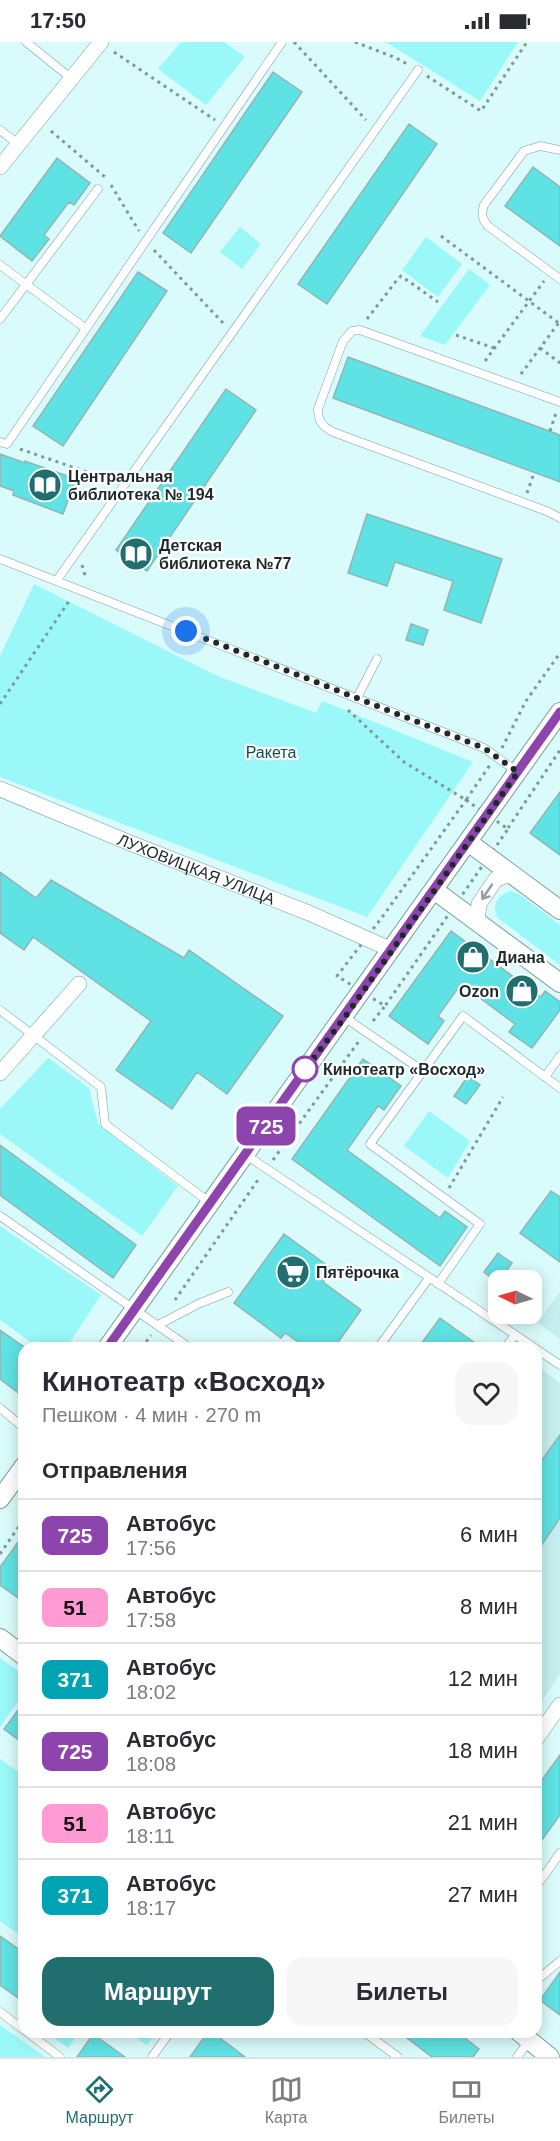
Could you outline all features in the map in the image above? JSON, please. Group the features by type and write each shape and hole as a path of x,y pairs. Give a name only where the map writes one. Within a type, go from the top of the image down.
{"street":[{"path":"0,167 72,79 105,46"},
{"path":"111,1342 560,712"},
{"name":"ЛУХОВИЦКАЯ УЛИЦА","path":"0,789 309,913 392,950"},
{"path":"468,842 560,910"},
{"path":"477,921 479,904 496,879 512,874"},
{"path":"434,890 560,983"},
{"path":"0,1073 79,984"},
{"path":"0,1499 18,1474"},
{"path":"0,1638 18,1652"},
{"path":"542,1730 560,1705"},
{"path":"526,2038 550,2057"}],"lane":[{"path":"26,42 72,79"},
{"path":"3,443 86,328 282,42"},
{"path":"57,580 418,70"},
{"path":"0,130 18,144"},
{"path":"560,150 540,146 524,151 484,205 481,214 488,226 560,279"},
{"path":"0,319 98,189"},
{"path":"0,265 86,328"},
{"path":"560,402 360,330 347,334 318,408 318,418 323,427 333,432 560,518"},
{"path":"0,559 484,748 518,772"},
{"path":"357,698 377,659"},
{"path":"0,1010 101,1087 105,1124 210,1203"},
{"path":"438,1284 480,1224 370,1144 463,1016 560,1088"},
{"path":"345,1017 423,1071"},
{"path":"545,1077 560,1056"},
{"path":"246,1155 525,1342"},
{"path":"0,1216 182,1342"},
{"path":"382,1342 429,1278"},
{"path":"158,1325 198,1304 228,1292"},
{"path":"510,1342 515,1335"},
{"path":"542,1353 560,1365"},
{"path":"0,1408 18,1423"},
{"path":"542,1878 560,1853"},
{"path":"542,1976 560,1961"},
{"path":"0,2012 18,2025"},
{"path":"35,2038 60,2057"},
{"path":"154,2056 166,2038"},
{"path":"372,2038 398,2057"},
{"path":"517,2057 523,2038"}],"path":[{"path":"294,42 375,130"},
{"path":"355,42 396,58 418,70 481,111 527,42"},
{"path":"105,46 224,126"},
{"path":"441,236 560,322 513,385"},
{"path":"477,372 551,272"},
{"path":"360,330 401,276 438,302"},
{"path":"456,335 494,348"},
{"path":"540,348 560,363"},
{"path":"550,431 556,412"},
{"path":"3,443 124,485"},
{"path":"523,503 534,473"},
{"path":"0,704 77,588"},
{"path":"339,691 339,701 404,762 466,800 507,741 526,701 560,653"},
{"path":"508,829 560,750"},
{"path":"443,1197 503,1097"},
{"path":"0,1554 18,1528"}],"shaded area":[{"path":"560,1291 560,1339 539,1324 542,1324 542,1317"},
{"path":"542,1370 560,1383 560,1674 542,1700"}],"green space":[{"path":"181,42 224,42 245,57 206,105 158,69"},
{"path":"386,42 518,42 480,101"},
{"path":"240,227 261,244 242,269 220,252"},
{"path":"426,237 462,264 438,297 402,270"},
{"path":"469,269 490,285 445,345 420,336"},
{"name":"Ракета","path":"34,584 215,675 316,713 322,701 473,762 367,917 0,777 0,656"},
{"path":"510,891 519,894 560,925 560,965 498,918 495,909 496,902"},
{"path":"48,1058 89,1088 98,1124 178,1186 142,1236 0,1134 0,1109"},
{"path":"429,1111 470,1141 448,1178 404,1146"},
{"path":"0,1226 101,1295 70,1342 31,1342 0,1320"},
{"path":"0,1658 18,1671 18,1702 0,1727"},
{"path":"0,1759 18,1772 18,1934 0,1921"},
{"path":"0,2025 45,2057 0,2057"},
{"path":"54,2038 75,2038 68,2048"},
{"path":"136,2038 152,2038 147,2045"}],"building":[{"path":"273,72 302,92 191,253 163,233"},
{"path":"409,124 437,144 327,304 298,284"},
{"path":"57,158 90,183 74,205 69,202 44,235 49,239 32,261 0,236"},
{"path":"533,167 560,187 560,246 505,206"},
{"path":"138,272 167,291 63,446 33,426"},
{"path":"348,357 560,435 560,482 333,398"},
{"path":"226,389 256,410 147,571 116,550"},
{"name":"Центральная библиотека № 194","path":"0,454 76,479 63,514 13,495 14,491 0,486"},
{"path":"367,514 502,559 481,623 444,610 453,581 395,562 387,586 348,573"},
{"path":"411,624 428,630 423,645 406,640"},
{"path":"560,792 560,855 530,833"},
{"path":"0,872 36,898 51,880 184,958 189,950 283,1016 227,1094 197,1072 172,1109 116,1070 151,1021 33,937 24,950 0,933"},
{"path":"451,931 541,997 545,991 560,1002 560,1010 532,1048 509,1032 515,1024 461,984 438,1016 444,1021 428,1044 389,1016"},
{"path":"363,1059 401,1086 384,1110 378,1106 347,1150 440,1218 445,1211 467,1227 440,1266 292,1159"},
{"path":"468,1076 480,1085 466,1104 454,1096"},
{"path":"0,1145 136,1245 113,1278 0,1195"},
{"path":"551,1191 560,1197 560,1262 520,1233"},
{"path":"284,1234 332,1269 323,1282 361,1310 338,1342 298,1342 285,1333 281,1338 234,1303"},
{"path":"498,1253 512,1263 507,1270 488,1270 488,1275 484,1272"},
{"path":"440,1318 474,1342 422,1342"},
{"path":"0,1330 18,1343 18,1392 0,1379"},
{"path":"560,1435 560,1518 542,1544 542,1470 542,1460"},
{"path":"18,1542 18,1598 0,1585 0,1567"},
{"path":"18,1710 18,1740 4,1729"},
{"path":"560,1755 560,1815 542,1840 542,1780"},
{"path":"0,1936 18,1949 18,1998 0,1985"},
{"path":"560,1972 560,2015 542,2002 542,1997"},
{"path":"90,2038 99,2038 125,2057 77,2057"},
{"path":"204,2038 220,2038 245,2057 190,2057"},
{"path":"407,2038 465,2038 479,2049 473,2057 432,2057"}],"bus line":[{"name":"725","path":"111,1342 303,1072 345,1017 560,712"}],"place":[{"name":"Центральная библиотека № 194","path":"45,485"},
{"name":"Детская библиотека №77","path":"136,554"},
{"name":"Диана","path":"473,957"},
{"name":"Ozon","path":"522,991"},
{"name":"Кинотеатр «Восход»","path":"305,1069"},
{"name":"Пятёрочка","path":"293,1272"}],"route":[{"path":"186,631 484,748 518,772 345,1017 303,1072 305,1069"}]}
